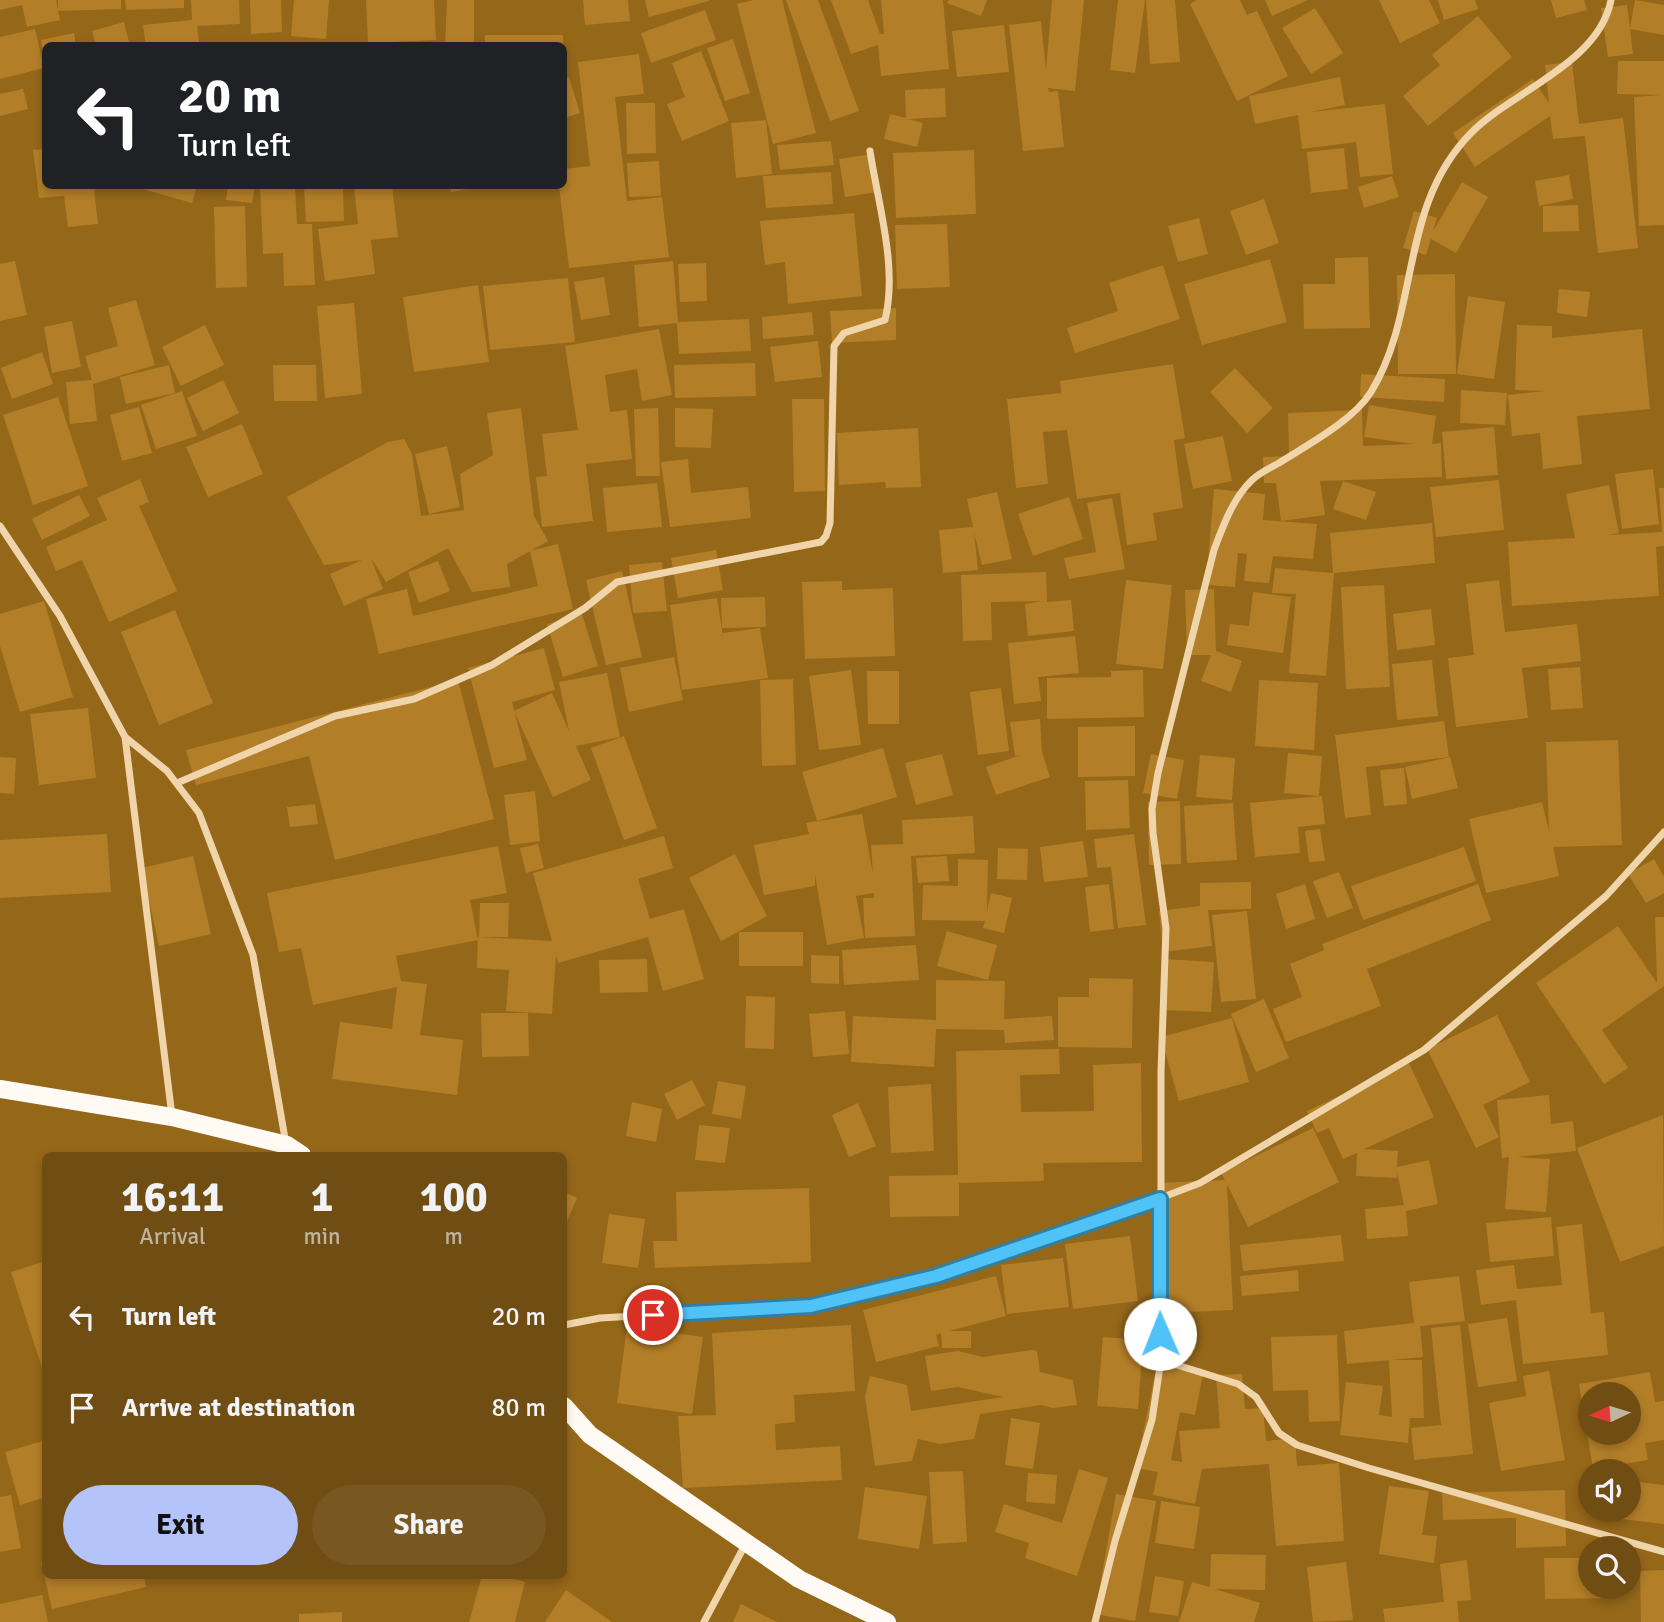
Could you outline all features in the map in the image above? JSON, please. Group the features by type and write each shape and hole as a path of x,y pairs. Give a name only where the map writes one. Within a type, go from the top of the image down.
{"main road":[{"path":"0,1089 172,1117 294,1150"},
{"path":"567,1409 590,1434 799,1579 887,1622"}],"street":[{"path":"1095,1622 1115,1541 1152,1420 1161,1360 1160,1199 1166,928 1152,809 1195,620 1226,517 1252,480 1339,424 1370,393 1393,339 1426,199 1446,166 1472,132 1577,55 1595,36 1609,12 1611,0"},
{"path":"177,783 335,716 414,699 492,665 584,608 617,582 821,542 827,536 830,523 834,346 844,332 866,328 885,320 887,311 888,263 870,151"},
{"path":"0,526 60,617 125,737 172,1117"},
{"path":"125,737 167,771 199,813 253,955 294,1150"},
{"path":"567,1324 600,1318 811,1306 936,1276 1200,1183 1424,1050 1606,896 1664,832"},
{"path":"1161,1360 1238,1384 1256,1397 1279,1433 1297,1445 1664,1552"},
{"path":"704,1622 746,1543"}],"building":[{"path":"0,0 56,0 58,10 58,0 121,0 121,9 58,11 60,20 27,27 22,5 0,10"},
{"path":"125,0 184,0 184,8 126,10"},
{"path":"191,0 239,0 240,24 197,26 199,42 145,42 143,25 192,20"},
{"path":"250,0 281,0 282,32 251,34"},
{"path":"294,0 329,0 326,39 291,36"},
{"path":"366,0 434,0 436,40 368,42"},
{"path":"447,0 474,0 474,42 445,42"},
{"path":"583,0 628,0 630,21 585,25"},
{"path":"645,0 709,0 709,1 649,17"},
{"path":"753,0 782,0 816,133 773,144 737,4"},
{"path":"786,0 818,0 859,111 830,121"},
{"path":"831,0 868,0 880,34 884,34 881,0 943,0 949,69 881,76 878,45 851,54"},
{"path":"949,0 987,0 981,16 947,3"},
{"path":"1052,0 1084,0 1075,91 1048,88 1049,92 1058,91 1064,147 1023,151 1009,25 1041,21 1046,70"},
{"path":"1118,0 1145,0 1135,73 1110,70"},
{"path":"1146,0 1175,0 1180,62 1150,64"},
{"path":"1197,0 1240,0 1247,15 1257,11 1288,76 1237,101 1190,4"},
{"path":"1265,0 1308,0 1272,16"},
{"path":"1379,0 1429,0 1440,23 1400,43"},
{"path":"1438,0 1475,0 1478,9 1444,20"},
{"path":"1551,0 1584,0 1587,10 1556,18"},
{"path":"1635,0 1664,5 1664,35 1630,29 1633,54 1608,57 1601,8 1627,5 1630,28"},
{"path":"1315,8 1343,53 1311,74 1282,28"},
{"path":"705,10 716,40 651,63 641,33"},
{"path":"1478,16 1512,57 1428,126 1403,96 1440,65 1432,55"},
{"path":"124,22 129,42 95,42 92,31"},
{"path":"1004,25 1009,72 957,77 952,31"},
{"path":"35,29 42,68 0,79 0,37"},
{"path":"74,33 75,42 42,42 42,45 41,40"},
{"path":"485,35 563,35 563,42 485,42"},
{"path":"733,39 750,93 725,101 707,48"},
{"path":"701,51 729,121 682,141 667,104 685,97 672,63"},
{"path":"639,54 644,94 615,97 627,201 662,197 669,257 569,268 559,189 567,189 567,169 590,166 578,62"},
{"path":"1618,61 1664,61 1664,225 1639,226 1634,97 1661,95 1617,94"},
{"path":"1572,62 1579,124 1623,118 1638,248 1598,253 1585,136 1553,139 1550,116 1475,167 1453,133 1533,79 1549,103 1545,65"},
{"path":"569,77 580,113 567,117"},
{"path":"1340,77 1345,105 1311,112 1385,104 1393,174 1360,177 1356,142 1302,149 1298,115 1255,124 1249,96"},
{"path":"945,88 946,117 908,119 923,123 917,147 884,139 890,114 906,118 905,90"},
{"path":"23,89 28,109 0,116 0,94"},
{"path":"626,103 655,103 656,153 627,154"},
{"path":"766,120 772,174 736,178 731,123"},
{"path":"831,141 834,165 780,170 777,145"},
{"path":"1344,148 1348,189 1311,193 1307,152"},
{"path":"42,149 42,189 98,189 94,190 98,224 68,227 64,196 39,198 33,150"},
{"path":"974,150 976,214 896,218 893,153"},
{"path":"872,154 878,192 845,197 839,159"},
{"path":"659,161 661,196 629,197 627,163"},
{"path":"831,172 833,204 766,208 763,176"},
{"path":"1569,175 1573,199 1539,206 1535,181"},
{"path":"1392,176 1399,197 1364,208 1358,187"},
{"path":"1462,182 1488,197 1456,253 1431,239 1426,255 1403,248 1414,211 1437,218 1433,231"},
{"path":"143,189 196,189 192,203"},
{"path":"228,189 254,189 252,203 226,200"},
{"path":"260,189 295,189 297,224 312,224 315,285 284,286 283,253 263,254"},
{"path":"304,189 343,189 344,221 306,222"},
{"path":"354,189 392,189 398,237 371,240 375,274 325,281 318,229 358,224"},
{"path":"1264,199 1279,243 1246,255 1230,211"},
{"path":"1578,205 1579,231 1543,232 1543,206"},
{"path":"245,206 247,287 216,288 214,207"},
{"path":"854,213 862,296 788,304 785,262 765,265 760,221"},
{"path":"1199,218 1208,254 1178,262 1168,226"},
{"path":"947,224 950,287 897,289 895,225"},
{"path":"1368,257 1370,328 1304,329 1303,284 1335,284 1335,258"},
{"path":"1270,259 1287,322 1202,345 1184,284"},
{"path":"15,261 27,315 0,321 0,264"},
{"path":"673,261 678,322 749,319 751,351 679,354 677,323 639,327 634,265"},
{"path":"706,263 707,301 680,302 678,264"},
{"path":"1163,265 1180,319 1075,353 1067,328 1118,311 1109,283"},
{"path":"1455,274 1456,374 1398,374 1397,275"},
{"path":"604,277 610,315 581,320 574,282"},
{"path":"568,278 575,342 490,350 483,286"},
{"path":"478,285 489,362 414,372 403,297"},
{"path":"1559,289 1590,292 1587,317 1557,313"},
{"path":"1468,296 1505,302 1494,379 1457,374"},
{"path":"136,300 155,365 93,384 97,421 70,424 66,382 92,380 85,356 118,346 108,308"},
{"path":"354,303 362,394 325,398 317,306"},
{"path":"896,308 896,340 832,343 830,311"},
{"path":"812,312 814,335 763,339 762,317"},
{"path":"72,321 81,367 52,373 44,327"},
{"path":"205,325 224,365 181,386 162,347"},
{"path":"1517,325 1552,326 1552,338 1642,329 1650,409 1577,416 1582,464 1543,469 1540,433 1512,436 1508,395 1545,391 1515,390"},
{"path":"659,329 672,395 642,401 637,369 605,375 610,412 627,410 632,459 586,464 593,521 542,527 536,477 547,476 542,434 578,430 565,346"},
{"path":"818,341 822,377 775,382 770,347"},
{"path":"42,352 53,384 12,399 1,368"},
{"path":"755,363 756,396 675,398 674,365"},
{"path":"1173,364 1185,438 1174,440 1183,508 1153,513 1157,540 1127,545 1120,493 1077,499 1067,430 1043,432 1048,484 1016,488 1007,399 1061,393 1060,381"},
{"path":"169,365 175,393 126,404 120,377"},
{"path":"273,365 316,365 317,401 274,401"},
{"path":"1235,368 1273,408 1247,433 1210,392"},
{"path":"1361,374 1445,379 1444,402 1360,397"},
{"path":"223,380 239,413 203,431 187,398"},
{"path":"1461,390 1507,393 1505,425 1460,423"},
{"path":"182,391 197,436 156,449 141,405"},
{"path":"58,397 88,486 33,505 3,415"},
{"path":"792,399 824,399 825,491 794,492"},
{"path":"1369,405 1436,416 1432,444 1441,443 1442,477 1320,481 1325,515 1281,521 1276,483 1264,483 1263,457 1289,456 1288,413 1362,410 1363,446 1414,444 1364,437"},
{"path":"139,407 152,453 122,461 110,415"},
{"path":"521,408 534,516 548,541 507,564 510,587 472,592 448,548 386,582 371,558 383,589 344,606 330,574 362,560 324,565 287,497 388,442 404,439 412,454 421,516 464,510 460,474 493,455 487,413"},
{"path":"658,408 660,476 636,476 634,409"},
{"path":"675,408 713,409 711,448 675,447"},
{"path":"242,424 263,474 208,497 186,447"},
{"path":"1494,427 1498,475 1446,479 1442,432"},
{"path":"918,428 921,487 886,488 885,482 839,485 837,433"},
{"path":"1223,436 1232,481 1193,489 1184,444"},
{"path":"447,446 460,507 429,514 415,454"},
{"path":"688,459 691,493 748,487 751,518 670,527 661,462"},
{"path":"1653,469 1659,524 1622,529 1615,474"},
{"path":"140,479 149,502 139,506 177,591 109,622 82,560 56,571 46,547 107,520 97,498"},
{"path":"1499,480 1504,530 1436,537 1430,487"},
{"path":"1343,481 1376,492 1366,520 1333,509"},
{"path":"657,483 662,527 607,532 603,488"},
{"path":"1609,485 1619,533 1609,535 1662,532 1659,488 1664,488 1664,546 1656,547 1659,596 1512,606 1508,542 1575,538 1566,494"},
{"path":"1214,489 1265,494 1263,520 1317,524 1313,559 1273,556 1269,583 1244,581 1247,554 1238,553 1235,587 1206,585"},
{"path":"997,492 1012,559 982,565 974,532 978,570 943,573 939,530 973,527 967,499"},
{"path":"79,495 90,516 42,540 32,519"},
{"path":"1069,497 1083,539 1033,556 1018,514"},
{"path":"1112,498 1125,569 1069,579 1064,558 1096,552 1087,503"},
{"path":"1432,523 1435,563 1334,573 1326,676 1289,673 1296,594 1272,593 1275,568 1333,573 1330,533"},
{"path":"558,544 573,609 379,654 366,599 407,589 413,616 538,586 530,551"},
{"path":"716,550 723,590 678,598 671,558"},
{"path":"438,561 450,591 419,603 408,572"},
{"path":"662,562 667,611 633,613 629,565"},
{"path":"622,571 642,657 606,665 586,580"},
{"path":"1046,572 1047,602 1071,600 1074,631 1028,636 1025,604 1044,601 991,602 992,640 963,641 961,575"},
{"path":"1126,580 1172,585 1163,669 1116,664"},
{"path":"1499,580 1505,632 1577,624 1581,661 1522,668 1528,718 1456,727 1448,658 1474,655 1466,584"},
{"path":"842,581 842,590 893,588 895,656 805,659 802,582"},
{"path":"1384,585 1390,687 1346,689 1341,587"},
{"path":"1214,589 1216,651 1242,661 1231,692 1201,681 1211,655 1187,655 1185,590"},
{"path":"1253,592 1291,597 1283,653 1227,645 1230,624 1249,626"},
{"path":"765,597 766,627 722,628 721,598"},
{"path":"717,598 723,636 723,633 760,628 768,678 682,690 670,605"},
{"path":"44,601 73,697 20,712 0,646 0,614"},
{"path":"1431,609 1435,645 1397,650 1393,614"},
{"path":"175,610 213,703 159,725 121,632"},
{"path":"582,614 598,666 563,677 547,624"},
{"path":"1075,636 1079,673 1038,677 1041,701 1014,704 1008,643"},
{"path":"544,648 555,690 512,702 527,760 494,768 468,668"},
{"path":"674,657 683,700 629,712 620,668"},
{"path":"1432,660 1438,716 1397,720 1392,664"},
{"path":"1580,667 1583,708 1551,710 1548,669"},
{"path":"851,670 861,745 819,750 809,676"},
{"path":"1143,670 1144,717 1047,719 1047,678 1111,677 1111,671"},
{"path":"867,671 899,671 899,724 868,724"},
{"path":"607,673 620,737 576,746 591,780 553,797 514,711 552,693 569,731 559,682"},
{"path":"793,679 796,765 762,766 760,680"},
{"path":"458,680 494,819 335,860 309,756 196,785 186,750"},
{"path":"1259,680 1318,683 1314,750 1255,746"},
{"path":"1001,688 1009,751 978,755 970,692"},
{"path":"88,708 96,778 39,785 30,714"},
{"path":"1040,719 1042,752 1050,777 996,795 986,767 1021,755 1015,756 1010,722"},
{"path":"1444,721 1449,757 1366,767 1371,815 1345,818 1335,735"},
{"path":"1135,726 1135,776 1078,777 1078,727"},
{"path":"624,736 657,828 624,840 591,748"},
{"path":"1618,740 1622,845 1553,847 1559,876 1486,893 1469,819 1542,802 1549,831 1546,742"},
{"path":"883,748 897,797 817,821 802,772"},
{"path":"1288,753 1322,756 1319,796 1284,793"},
{"path":"942,754 953,795 916,805 905,763"},
{"path":"1151,754 1184,760 1177,799 1143,793"},
{"path":"1200,755 1235,758 1232,800 1196,797"},
{"path":"0,757 16,758 14,794 0,793"},
{"path":"1450,757 1458,788 1412,799 1405,767"},
{"path":"1404,768 1407,804 1384,806 1380,770"},
{"path":"1128,780 1130,828 1086,830 1085,781"},
{"path":"535,791 540,841 510,845 504,795"},
{"path":"1322,796 1325,824 1298,827 1300,853 1255,857 1250,803"},
{"path":"1180,801 1181,864 1149,865 1148,802"},
{"path":"1233,803 1237,860 1187,863 1184,806"},
{"path":"315,804 318,824 290,827 287,807"},
{"path":"862,814 873,874 871,845 903,844 902,820 973,816 975,853 911,856 915,936 865,938 863,898 874,898 874,893 856,896 864,938 827,945 815,875 815,886 764,895 754,845 809,834 806,823"},
{"path":"1320,829 1325,861 1309,862 1305,831"},
{"path":"107,834 111,892 0,898 0,840"},
{"path":"1134,834 1146,925 1118,928 1111,867 1097,868 1094,839"},
{"path":"664,836 673,868 638,879 650,919 684,909 704,979 663,991 648,937 558,963 556,955 552,1014 506,1011 509,970 477,968 478,937 552,941 533,873"},
{"path":"1083,841 1088,877 1044,882 1040,847"},
{"path":"538,844 544,868 526,873 520,848"},
{"path":"498,846 507,893 470,900 478,940 396,956 401,981 427,984 420,1035 463,1040 457,1095 332,1079 340,1022 392,1029 397,987 313,1005 301,948 279,952 267,893"},
{"path":"1464,847 1476,881 1363,920 1351,886"},
{"path":"998,848 1028,849 1027,880 997,879"},
{"path":"735,854 767,916 721,941 689,878"},
{"path":"193,856 211,934 159,946 142,868"},
{"path":"947,856 949,881 918,883 916,858"},
{"path":"958,859 988,860 987,911 991,893 1012,898 1004,933 983,928 985,921 922,920 923,885 958,886"},
{"path":"1654,859 1664,877 1664,893 1646,903 1628,874"},
{"path":"1339,872 1353,908 1327,918 1313,881"},
{"path":"1251,882 1251,909 1208,910 1212,946 1163,952 1159,911 1200,906 1200,883"},
{"path":"1109,884 1114,929 1090,932 1085,887"},
{"path":"1305,884 1315,919 1286,929 1276,894"},
{"path":"1478,884 1491,920 1367,969 1381,1006 1286,1042 1273,1009 1302,997 1290,964 1324,950 1322,944"},
{"path":"480,903 509,903 508,937 479,937"},
{"path":"1247,911 1256,999 1221,1002 1212,915"},
{"path":"1655,917 1664,917 1664,986 1602,1030 1628,1068 1604,1084 1536,983 1618,926 1657,983"},
{"path":"947,931 997,945 988,980 937,966"},
{"path":"739,932 803,932 803,966 739,966"},
{"path":"916,945 919,980 844,985 842,950"},
{"path":"811,955 839,956 839,984 811,983"},
{"path":"647,959 648,992 600,993 599,960"},
{"path":"1164,959 1214,962 1211,1012 1162,1010"},
{"path":"1089,978 1133,979 1132,1048 1058,1047 1058,997 1089,997"},
{"path":"936,980 1005,981 1004,1019 1052,1016 1054,1040 1005,1043 1004,1030 936,1029 934,1067 851,1062 853,1016 936,1020"},
{"path":"746,996 775,997 774,1049 745,1048"},
{"path":"1264,999 1289,1058 1256,1072 1231,1014"},
{"path":"845,1011 849,1054 813,1057 809,1014"},
{"path":"481,1013 528,1013 529,1056 482,1057"},
{"path":"1497,1015 1530,1082 1483,1105 1499,1137 1476,1148 1427,1049"},
{"path":"1232,1018 1249,1082 1179,1101 1161,1037"},
{"path":"1059,1049 1060,1074 1020,1075 1021,1112 1094,1111 1093,1065 1141,1063 1142,1162 1043,1163 1044,1181 959,1183 959,1216 890,1217 889,1176 958,1175 956,1051"},
{"path":"1409,1063 1434,1117 1364,1149 1398,1151 1397,1167 1429,1160 1438,1204 1406,1211 1408,1236 1367,1239 1365,1209 1404,1205 1397,1172 1397,1178 1356,1176 1357,1153 1343,1159 1329,1128 1317,1133 1307,1111"},
{"path":"692,1080 705,1105 677,1120 664,1094"},
{"path":"718,1081 746,1086 741,1119 712,1114"},
{"path":"931,1084 934,1151 891,1153 888,1087"},
{"path":"1549,1095 1551,1124 1573,1121 1576,1151 1517,1157 1550,1159 1546,1212 1505,1209 1509,1157 1502,1158 1497,1100"},
{"path":"632,1102 662,1109 656,1142 626,1136"},
{"path":"858,1103 876,1146 849,1157 832,1115"},
{"path":"1663,1115 1664,1246 1620,1262 1577,1148"},
{"path":"699,1125 730,1128 725,1163 695,1160"},
{"path":"1313,1128 1339,1182 1248,1227 1227,1184 1233,1310 1164,1313 1158,1183 1225,1180 1221,1173"},
{"path":"809,1188 811,1262 655,1268 653,1241 677,1241 676,1192"},
{"path":"567,1193 577,1198 567,1221"},
{"path":"609,1214 645,1219 638,1268 602,1263"},
{"path":"1551,1217 1554,1256 1490,1262 1486,1223"},
{"path":"1582,1224 1591,1313 1604,1312 1608,1355 1523,1364 1516,1300 1481,1305 1476,1270 1514,1265 1517,1289 1562,1285 1556,1227"},
{"path":"1341,1235 1344,1261 1243,1271 1240,1245"},
{"path":"1130,1236 1138,1301 1073,1309 1065,1244"},
{"path":"1063,1258 1069,1307 1007,1314 1001,1265"},
{"path":"42,1262 42,1368 11,1272"},
{"path":"1298,1270 1299,1291 1242,1296 1240,1276"},
{"path":"996,1276 1006,1316 949,1331 971,1331 971,1348 942,1348 941,1333 936,1335 939,1346 876,1362 863,1310"},
{"path":"1459,1276 1465,1321 1420,1326 1423,1357 1347,1364 1344,1331 1414,1323 1409,1282"},
{"path":"1507,1318 1517,1381 1478,1387 1468,1324"},
{"path":"851,1325 855,1391 794,1395 795,1422 775,1424 776,1450 840,1446 842,1480 683,1488 678,1416 716,1415 712,1333"},
{"path":"1460,1325 1473,1454 1414,1460 1411,1428 1441,1425 1431,1328"},
{"path":"627,1326 703,1337 692,1414 617,1403"},
{"path":"1337,1335 1340,1421 1309,1422 1308,1390 1273,1391 1271,1337"},
{"path":"1103,1337 1143,1340 1138,1409 1097,1406"},
{"path":"958,1351 983,1357 1037,1351 1040,1372 1073,1380 1077,1405 1053,1408 1041,1405 980,1414 974,1439 940,1444 918,1439 912,1461 875,1466 865,1396 870,1376 907,1385 911,1411 1003,1397 958,1387 931,1391 925,1356"},
{"path":"1158,1360 1204,1369 1195,1415 1180,1412 1171,1460 1182,1462 1179,1431 1220,1428 1216,1375 1242,1374 1245,1409 1263,1408 1266,1441 1295,1438 1297,1466 1339,1463 1344,1541 1276,1546 1269,1464 1202,1469 1195,1504 1153,1495 1158,1472 1136,1468"},
{"path":"1389,1360 1422,1360 1424,1418 1410,1418 1408,1443 1340,1435 1346,1382 1383,1386 1379,1415 1392,1417"},
{"path":"1549,1371 1565,1460 1501,1471 1489,1403 1526,1396 1523,1376"},
{"path":"1650,1372 1655,1402 1664,1401 1664,1440 1645,1443 1648,1460 1591,1459 1589,1446 1642,1446 1642,1382 1591,1382"},
{"path":"1011,1418 1040,1423 1033,1469 1005,1465"},
{"path":"42,1441 42,1498 20,1505 5,1452"},
{"path":"1079,1469 1108,1478 1077,1576 1025,1558 1029,1543 995,1532 1004,1504 1062,1523"},
{"path":"963,1471 967,1542 933,1544 929,1472"},
{"path":"1028,1473 1057,1475 1055,1504 1026,1502"},
{"path":"1641,1482 1664,1485 1664,1524 1641,1521"},
{"path":"1389,1486 1429,1491 1422,1535 1437,1536 1434,1563 1379,1554"},
{"path":"865,1487 927,1496 919,1549 858,1539"},
{"path":"1565,1490 1566,1546 1516,1548 1516,1518 1443,1520 1442,1493"},
{"path":"1116,1494 1156,1501 1135,1621 1095,1614"},
{"path":"11,1495 21,1548 0,1552 0,1497"},
{"path":"1161,1501 1200,1507 1194,1549 1155,1543"},
{"path":"1211,1554 1266,1555 1265,1590 1215,1589 1260,1603 1254,1622 1179,1622 1192,1582 1210,1587"},
{"path":"1544,1558 1578,1558 1578,1599 1545,1599"},
{"path":"1467,1560 1471,1600 1457,1601 1459,1622 1385,1622 1383,1609 1444,1602 1440,1564"},
{"path":"1346,1562 1353,1620 1313,1622 1307,1567"},
{"path":"1664,1570 1664,1622 1641,1622 1641,1571"},
{"path":"1155,1576 1184,1581 1178,1616 1149,1612"},
{"path":"45,1579 145,1579 146,1587 52,1609"},
{"path":"481,1579 514,1579 525,1582 515,1622 469,1622"},
{"path":"566,1590 612,1622 545,1622"},
{"path":"42,1595 48,1622 0,1622 0,1604"},
{"path":"741,1604 777,1622 733,1622"},
{"path":"342,1612 342,1622 299,1622 299,1614"}],"route":[{"path":"653,1315 811,1306 936,1276 1160,1199 1160,1334"}]}
